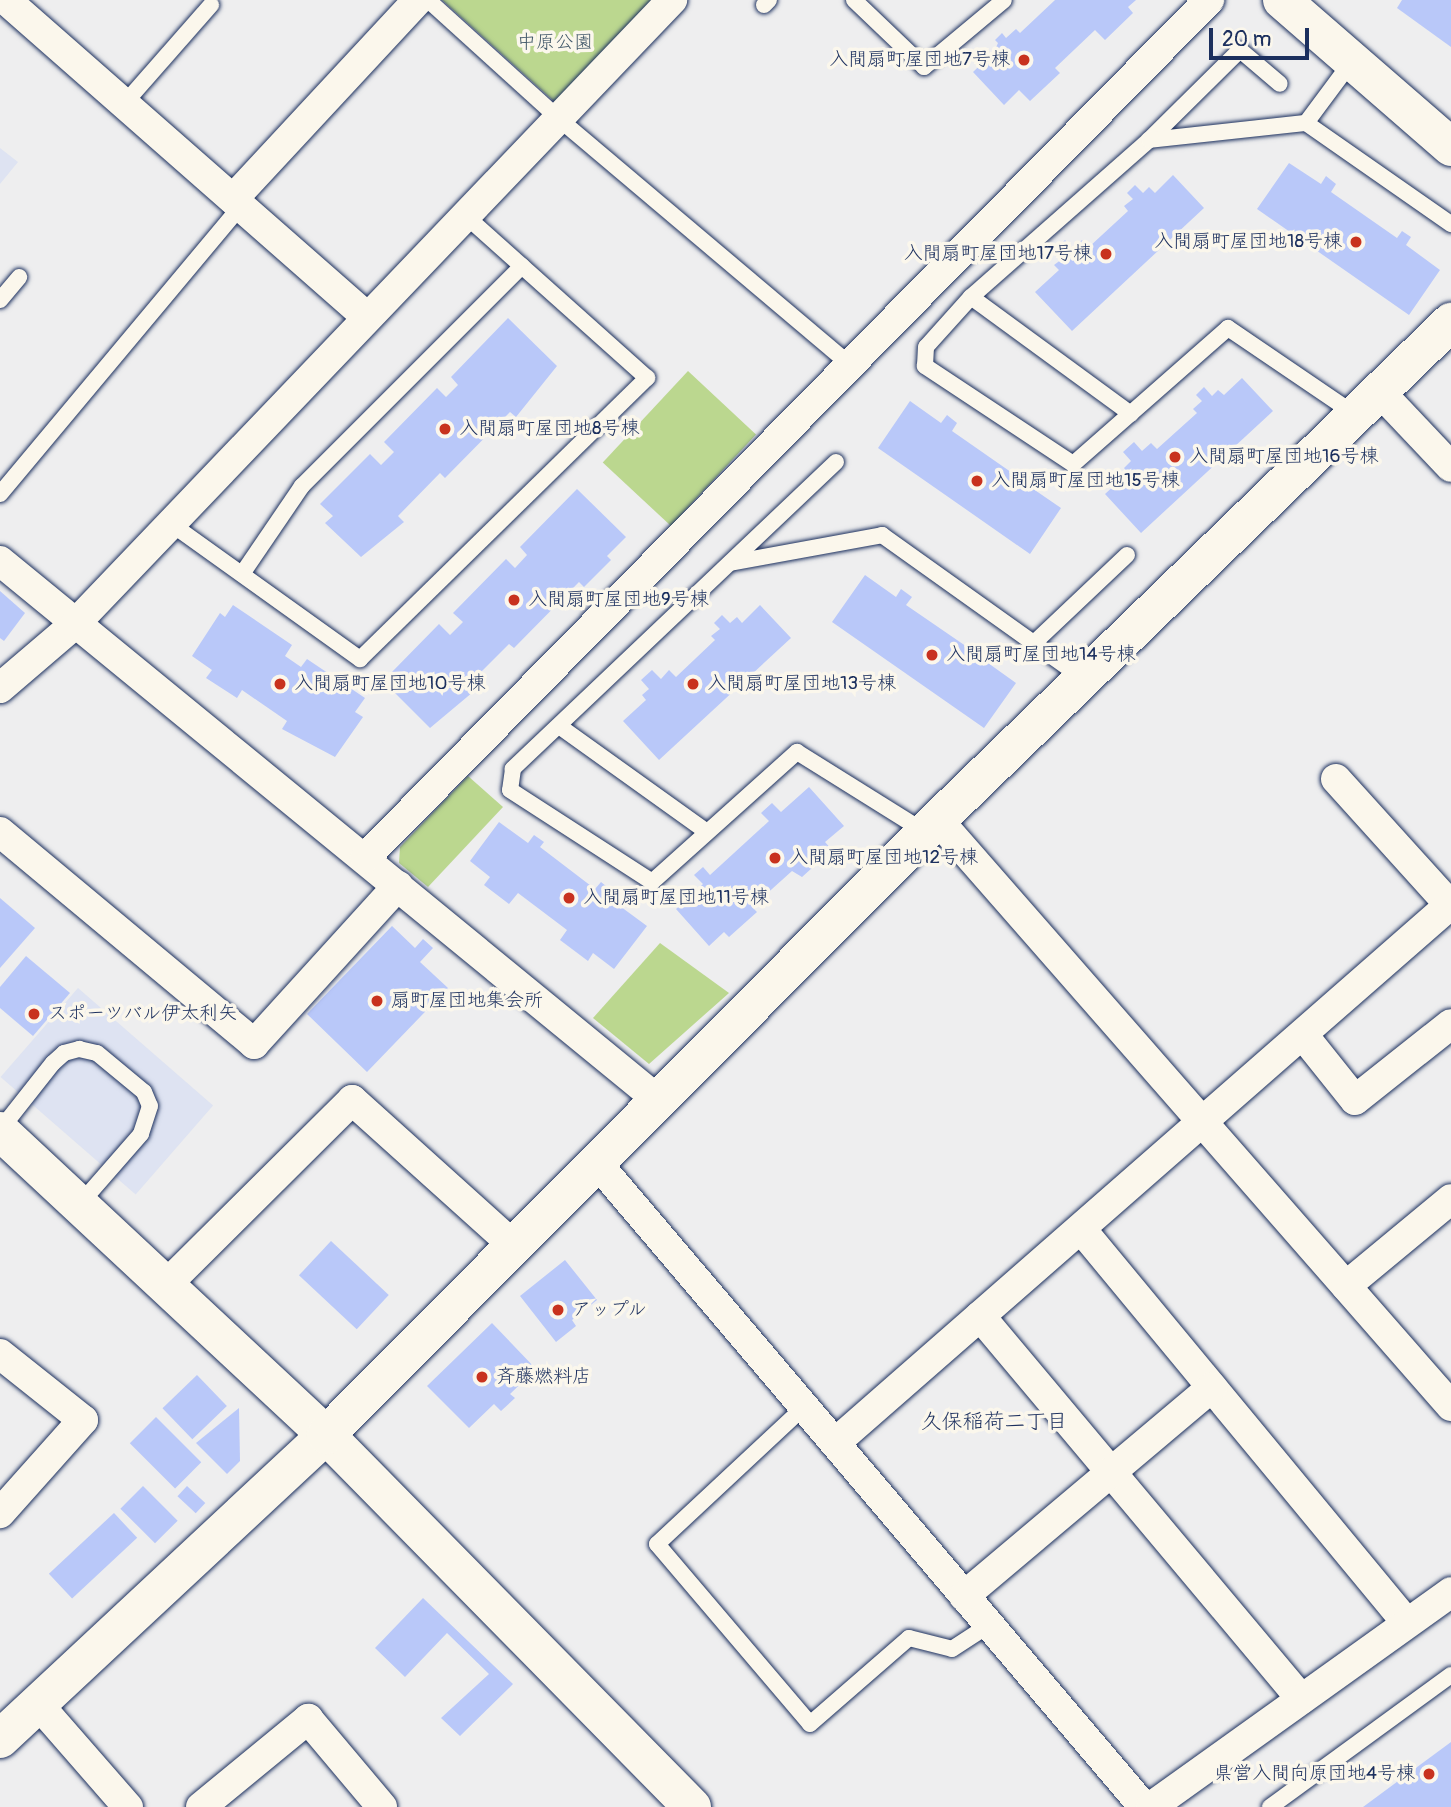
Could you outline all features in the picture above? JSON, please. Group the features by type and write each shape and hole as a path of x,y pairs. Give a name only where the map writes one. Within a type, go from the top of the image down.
{"street":[{"path":"6,0 366,316"},
{"path":"237,202 418,0"},
{"path":"0,688 75,624 366,316 672,0"},
{"path":"365,858 848,363 1209,0"},
{"path":"1282,0 1451,147"},
{"path":"0,1740 326,1435 931,826 1451,322"},
{"path":"1368,403 1451,467"},
{"path":"0,561 365,858 491,967 658,1100"},
{"path":"835,1443 1451,904 1336,779"},
{"path":"931,826 1203,1123 1451,1406"},
{"path":"0,832 254,1044 398,886"},
{"path":"1303,1035 1355,1100 1451,1024"},
{"path":"167,1284 352,1100 514,1246"},
{"path":"0,1131 326,1435 692,1807"},
{"path":"597,1163 1144,1807"},
{"path":"1346,1286 1451,1199"},
{"path":"1081,1229 1407,1623"},
{"path":"980,1316 1301,1699"},
{"path":"0,1354 83,1420 0,1513"},
{"path":"964,1596 1212,1387"},
{"path":"1151,1807 1451,1591"},
{"path":"38,1704 128,1807"},
{"path":"201,1807 308,1719 382,1807"}],"lane":[{"path":"428,0 558,118 848,363"},
{"path":"854,0 924,66 1004,0"},
{"path":"124,104 211,5"},
{"path":"1280,84 1240,50 1149,140 971,297 926,347 925,366 1073,464 1228,328 1368,403"},
{"path":"1306,123 1352,61"},
{"path":"1149,140 1306,123 1451,224"},
{"path":"0,494 237,202"},
{"path":"170,523 360,659 647,378 465,215"},
{"path":"242,574 302,486 522,266"},
{"path":"0,300 19,277"},
{"path":"971,297 1131,414"},
{"path":"836,462 513,769 510,790 652,882 797,752 931,826"},
{"path":"730,563 882,536 1084,679"},
{"path":"1034,643 1127,555"},
{"path":"559,726 707,832"},
{"path":"0,1131 53,1063 64,1053 79,1049 97,1053 144,1092 150,1106 141,1134 80,1204"},
{"path":"804,1407 657,1544 810,1724 909,1638 952,1649 989,1626"},
{"path":"1270,1807 1451,1675"}],"shaded area":[{"path":"0,148 18,162 0,184"},
{"path":"78,988 213,1105 136,1194 1,1077"}],"green space":[{"name":"中原公園","path":"442,0 657,0 558,105"},
{"path":"688,371 756,434 671,526 603,462"},
{"path":"468,776 503,807 428,887 399,863 400,847"},
{"path":"660,943 729,993 649,1064 593,1018"}],"building":[{"name":"入間扇町屋団地7号棟","path":"1055,0 1136,0 1128,7 1133,13 1105,40 1095,30 1055,68 1060,73 1030,101 1019,90 1004,105 973,72 994,52 998,43 995,40 1002,33 1006,38 1016,29 1020,33"},
{"path":"1402,0 1451,0 1451,47 1397,8"},
{"name":"入間扇町屋団地18号棟","path":"1289,163 1321,184 1326,176 1336,184 1331,192 1397,238 1402,231 1411,237 1406,245 1440,270 1409,315 1257,209"},
{"name":"入間扇町屋団地17号棟","path":"1173,175 1204,208 1072,331 1035,292 1059,270 1054,265 1062,259 1054,250 1065,240 1073,249 1082,240 1089,247 1128,211 1124,206 1133,199 1127,193 1135,185 1143,193 1149,187 1155,193"},
{"name":"入間扇町屋団地8号棟","path":"508,318 557,366 516,417 510,412 445,478 440,473 398,516 404,522 361,557 325,523 333,516 320,504 370,454 381,465 394,452 384,442 437,388 446,397 458,385 451,377"},
{"name":"入間扇町屋団地16号棟","path":"1242,378 1273,411 1141,533 1105,494 1128,473 1124,468 1131,461 1123,452 1134,442 1142,451 1151,443 1157,449 1197,413 1193,409 1202,401 1196,395 1204,387 1212,396 1218,390 1224,395"},
{"name":"入間扇町屋団地15号棟","path":"910,401 941,423 947,415 957,423 952,431 1018,477 1023,470 1032,477 1026,484 1061,508 1030,554 878,448"},
{"name":"入間扇町屋団地9号棟","path":"577,489 626,537 607,556 611,560 584,587 579,582 514,648 509,644 467,686 473,692 430,728 395,693 402,686 390,674 439,624 450,635 463,622 453,613 506,559 515,568 527,555 520,547"},
{"name":"入間扇町屋団地14号棟","path":"865,575 896,597 901,589 912,597 906,605 973,651 978,645 987,651 981,658 1016,683 984,728 832,622"},
{"path":"0,591 25,613 4,641 0,638"},
{"name":"入間扇町屋団地10号棟","path":"233,605 292,645 285,656 301,667 307,659 365,698 355,712 363,717 335,757 282,729 287,721 242,690 237,698 206,678 212,670 192,656 220,613 225,617"},
{"name":"入間扇町屋団地13号棟","path":"760,605 791,638 659,760 623,721 646,700 642,695 649,689 641,680 652,670 661,679 669,670 676,677 715,640 711,636 720,629 714,623 722,615 730,623 737,617 742,623"},
{"name":"入間扇町屋団地12号棟","path":"809,787 844,826 825,842 832,850 802,877 792,871 752,907 757,912 729,937 724,932 709,946 676,909 703,884 694,875 703,867 710,875 769,821 761,813 772,803 781,812"},
{"name":"入間扇町屋団地11号棟","path":"499,822 528,843 534,835 544,842 540,847 595,889 601,882 617,895 613,901 647,926 614,969 593,953 588,961 560,940 567,930 518,893 509,904 484,885 490,877 470,861"},
{"path":"0,898 35,928 0,968"},
{"name":"扇町屋団地集会所","path":"392,926 415,948 423,939 433,948 420,962 448,988 367,1072 307,1014"},
{"path":"26,956 70,993 33,1036 0,1008 0,987"},
{"path":"331,1241 389,1295 357,1329 299,1275"},
{"name":"アップル","path":"565,1260 597,1300 572,1320 576,1326 556,1342 520,1296"},
{"name":"斉藤燃料店","path":"492,1323 536,1369 510,1394 515,1398 501,1411 494,1404 469,1428 427,1386"},
{"path":"197,1375 227,1406 192,1439 162,1408"},
{"path":"239,1408 240,1461 227,1474 196,1443"},
{"path":"156,1417 201,1462 175,1488 130,1443"},
{"path":"143,1486 178,1521 155,1543 120,1509"},
{"path":"187,1486 205,1503 196,1513 177,1496"},
{"path":"114,1513 137,1538 72,1599 49,1574"},
{"path":"423,1598 513,1684 460,1736 441,1718 489,1674 447,1633 405,1677 375,1648"},
{"name":"県営入間向原団地4号棟","path":"1451,1742 1451,1807 1363,1807"}],"place":[{"name":"入間扇町屋団地7号棟","path":"1024,60"},
{"name":"入間扇町屋団地18号棟","path":"1356,242"},
{"name":"入間扇町屋団地17号棟","path":"1106,254"},
{"name":"入間扇町屋団地8号棟","path":"445,429"},
{"name":"入間扇町屋団地16号棟","path":"1175,457"},
{"name":"入間扇町屋団地15号棟","path":"977,481"},
{"name":"入間扇町屋団地9号棟","path":"514,600"},
{"name":"入間扇町屋団地14号棟","path":"932,655"},
{"name":"入間扇町屋団地10号棟","path":"280,684"},
{"name":"入間扇町屋団地13号棟","path":"693,684"},
{"name":"入間扇町屋団地12号棟","path":"775,858"},
{"name":"入間扇町屋団地11号棟","path":"569,898"},
{"name":"扇町屋団地集会所","path":"377,1001"},
{"name":"スポーツバル伊太利矢","path":"34,1014"},
{"name":"アップル","path":"558,1310"},
{"name":"斉藤燃料店","path":"482,1377"},
{"name":"県営入間向原団地4号棟","path":"1429,1774"}],"district":[{"name":"久保稲荷二丁目","path":"994,1422"}]}
